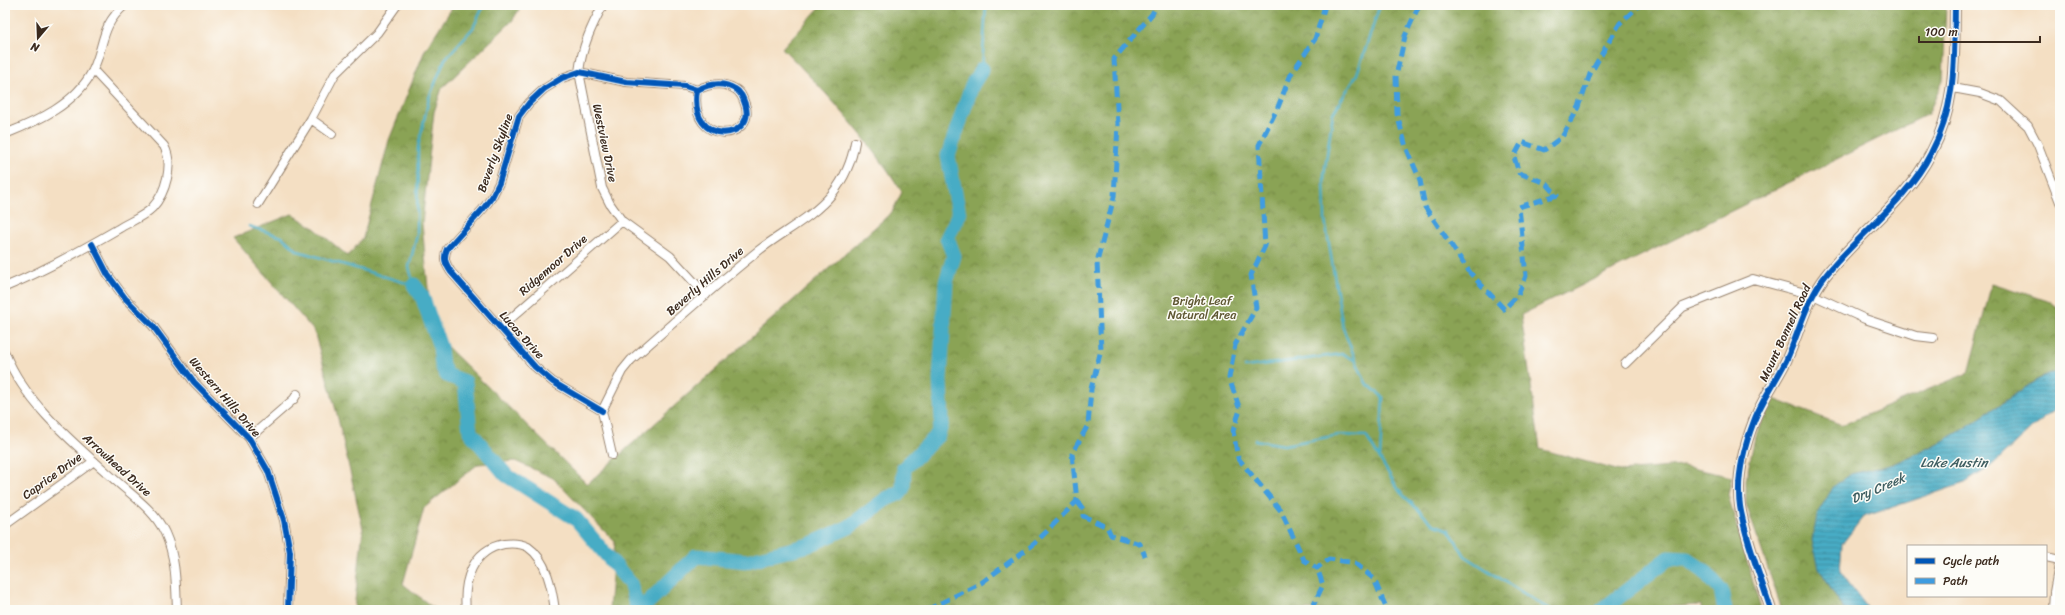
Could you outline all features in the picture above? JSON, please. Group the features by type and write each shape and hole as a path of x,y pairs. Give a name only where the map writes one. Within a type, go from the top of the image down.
{"street":[{"path":"5,134 27,125 54,111 78,91 93,70 104,33 110,21 125,5"},
{"path":"258,204 311,118 335,74 377,33 397,5"},
{"name":"Westview Drive","path":"604,5 587,36 581,54 579,72 602,188 610,204 622,221 670,256 706,295"},
{"name":"Mount Bonnell Road","path":"1771,610 1740,506 1739,483 1745,451 1755,420 1786,360 1814,295 1825,276 1916,180 1932,152 1945,120 1953,88 1956,5"},
{"path":"5,288 92,244 145,213 152,207 158,198 170,167 170,160 164,146 93,70"},
{"path":"579,72 626,82 685,86 697,90 707,85 718,83 735,89 743,96 746,107 746,119 739,129 729,133 715,131 705,127 698,117 696,107 697,90"},
{"name":"Beverly Skyline","path":"444,256 450,245 484,209 492,197 520,116 529,103 544,89 562,78 579,72"},
{"path":"1953,88 1980,93 2001,101 2028,126 2038,144 2060,202"},
{"path":"311,118 332,134"},
{"name":"Beverly Hills Drive","path":"602,411 618,378 631,360 758,250 806,216 832,194 843,177 852,157 855,142"},
{"name":"Ridgemoor Drive","path":"501,327 622,221"},
{"name":"Western Hills Drive","path":"92,244 108,275 125,298 153,326 194,382 249,438 268,471 284,520 290,552 288,610"},
{"name":"Lucas Drive","path":"444,256 445,263 451,272 535,367 554,382 602,411"},
{"path":"1625,364 1683,307 1753,279 1814,295 1865,319 1916,336 1933,338"},
{"name":"Arrowhead Drive","path":"5,353 20,381 36,403 94,461 145,506 157,519 165,532 172,549 175,570 177,610"},
{"path":"249,438 294,399 297,394"},
{"path":"602,411 612,454"},
{"name":"Caprice Drive","path":"5,525 94,461"},
{"path":"466,610 467,581 474,564 492,547 515,543 528,548 541,563 553,592 555,610"},
{"path":"2047,558 2060,560 2053,610"}],"green space":[{"name":"Bright Leaf Natural Area","path":"454,5 522,5 512,21 442,88 434,112 422,223 432,332 587,484 892,212 902,192 876,153 846,117 782,48 822,5 1946,5 1943,81 1928,114 1521,315 1540,449 1620,471 1683,466 1732,477 1728,495 1761,610 1701,610 1701,605 1614,610 609,610 615,542 553,478 515,461 478,464 424,508 403,584 436,610 354,610 363,529 337,414 314,331 233,238 292,214 313,227 348,256 363,238 389,140 425,50"},
{"path":"1992,283 2051,302 2060,309 2060,370 2038,379 1959,432 1939,443 1894,464 1851,474 1819,568 1844,610 1782,610 1746,504 1746,480 1755,437 1771,398 1842,425 1968,373"}],"water":[{"name":"Lake Austin","path":"2060,370 2060,406 2032,428 1991,466 1965,483 1863,517 1842,544 1840,571 1869,610 1844,610 1819,568 1812,540 1818,512 1834,486 1851,474 1894,464 1939,443 1959,432 2038,379"}],"waterway":[{"path":"414,285 409,267 417,235 418,147 429,98 445,59 473,28 484,5"},
{"path":"982,69 986,5"},
{"path":"1356,361 1343,328 1325,220 1324,175 1333,113 1357,74 1380,5"},
{"path":"640,610 696,556 747,561 809,545 849,527 886,499 900,493 903,488 904,468 938,435 942,422 940,380 946,282 954,256 947,238 959,214 948,156 972,85 982,69"},
{"path":"249,226 282,237 298,251 413,285"},
{"path":"414,285 422,296 440,347 442,366 447,375 465,382 470,432 506,475 576,519 630,583 638,610"},
{"path":"1245,367 1343,354 1356,361 1366,383 1383,397 1380,457"},
{"path":"1255,440 1284,445 1339,435 1366,436 1400,492 1433,524 1449,530 1465,556 1550,610"},
{"name":"Dry Creek","path":"1602,610 1669,558 1687,559 1704,571 1721,590 1725,610"}],"marked path":[{"path":"927,610 981,583 1034,544 1077,501 1072,454 1088,425 1091,389 1101,350 1097,262 1114,197 1118,124 1114,59 1152,14 1157,5"},
{"path":"1323,5 1324,9 1315,39 1291,74 1278,107 1259,145 1265,246 1251,275 1256,308 1235,345 1229,378 1240,410 1233,431 1238,458 1281,511 1304,560 1317,568 1329,559 1355,563 1374,579 1387,610"},
{"path":"1419,5 1405,36 1396,76 1397,114 1406,147 1420,180 1425,207 1471,274 1504,309 1518,295 1526,276 1519,207 1557,195 1546,183 1519,173 1514,157 1522,142 1544,150 1562,137 1579,107 1590,74 1620,23 1640,5"},
{"path":"1077,501 1083,509 1083,516 1107,527 1111,535 1140,544 1145,556"},
{"path":"1311,610 1323,585 1317,568"}],"cycle path":[{"path":"1771,610 1749,545 1740,506 1740,474 1750,431 1757,413 1786,361 1808,306 1819,285 1839,260 1882,217 1909,187 1921,171 1931,153 1946,117 1950,99 1954,62 1955,5"},
{"path":"602,411 553,382 535,367 451,272 447,266 445,255 447,249 492,197 499,183 519,116 529,103 544,89 562,78 579,72 626,82 685,86 697,90 706,86 720,84 730,86 740,93 745,104 746,116 742,125 733,131 722,133 712,130 703,122 697,109 697,90"},
{"path":"92,244 108,275 125,298 153,326 194,382 249,438 268,471 284,520 290,552 288,610"}]}
